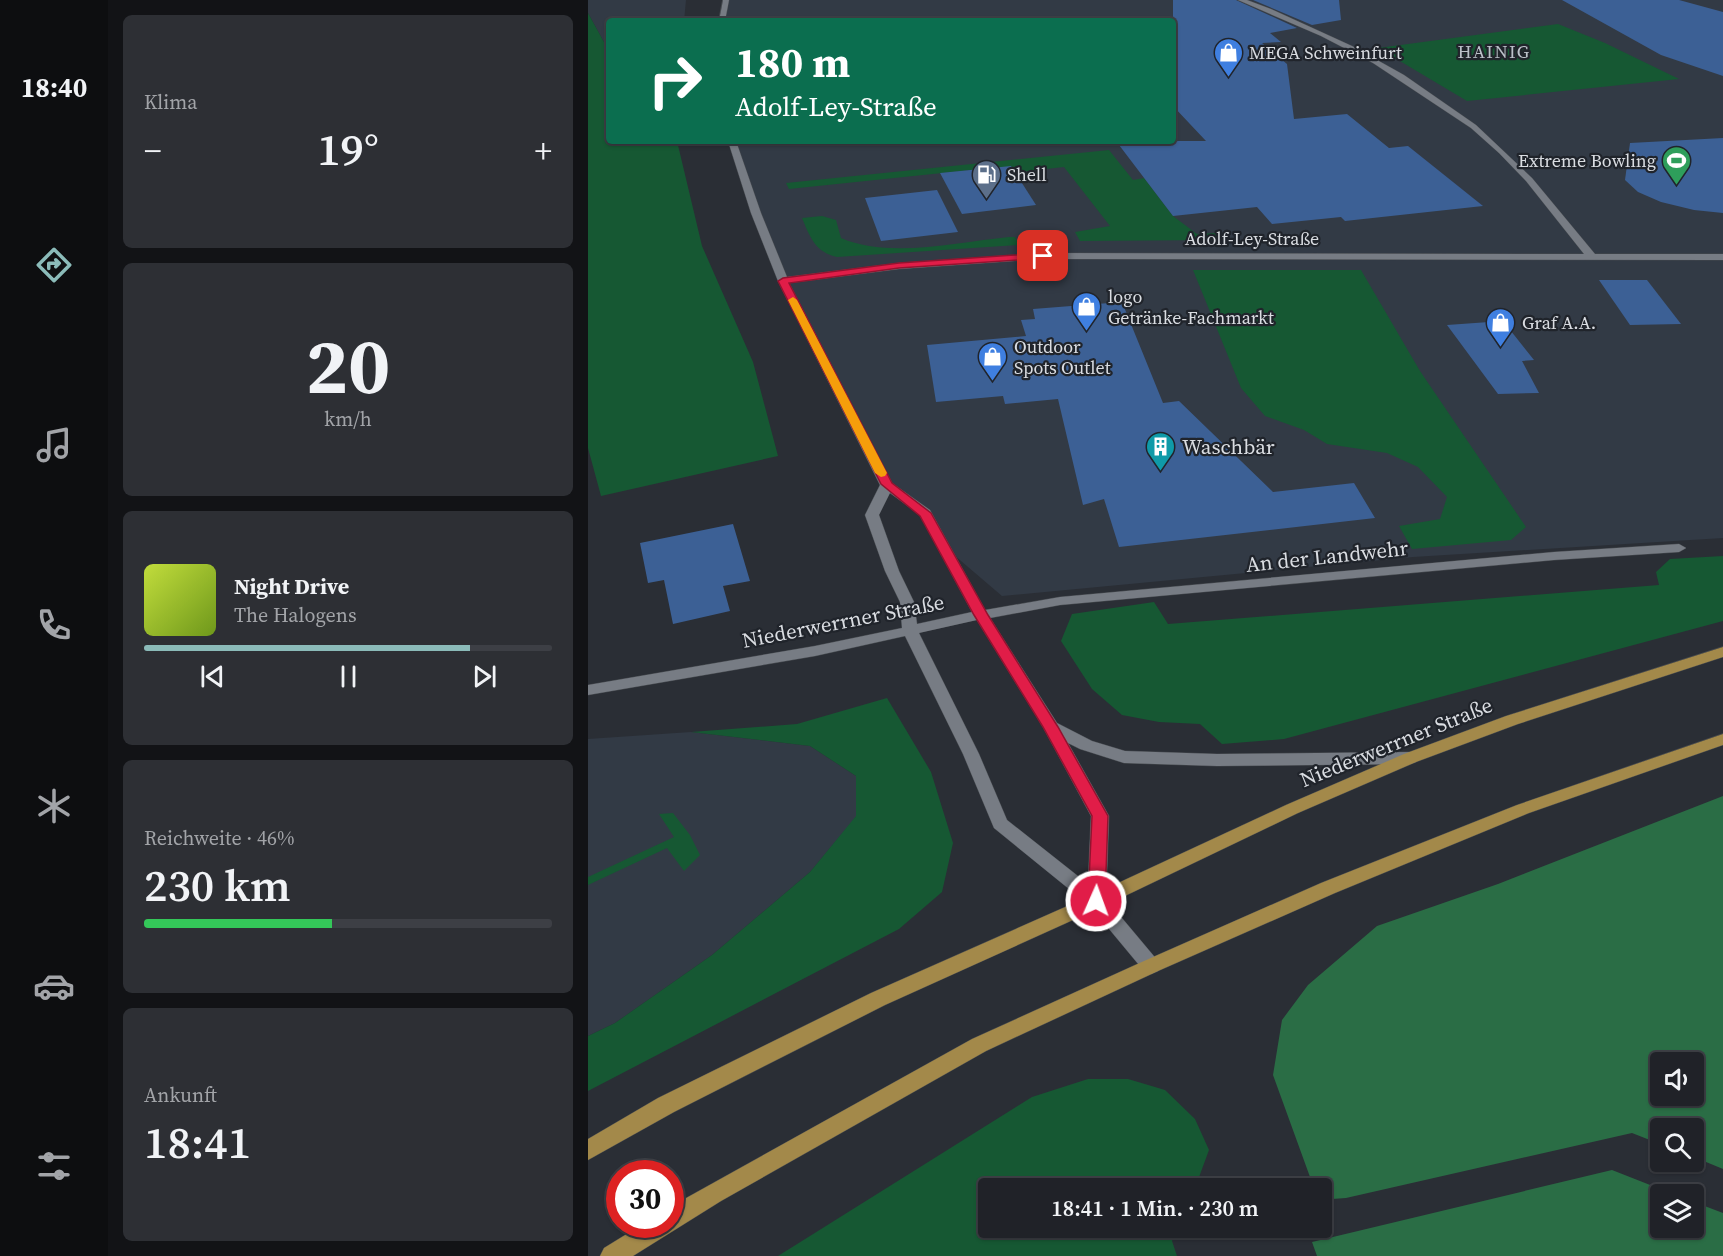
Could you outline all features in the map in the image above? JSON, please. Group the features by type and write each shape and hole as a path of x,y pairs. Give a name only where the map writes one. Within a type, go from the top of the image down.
{"main road":[{"name":"Niederwerrner Straße","path":"588,1150 666,1105 878,999 1096,901 1270,819 1410,758 1512,720 1723,652"},
{"path":"684,1212 979,1045 1151,966 1329,888 1523,809 1723,739"},
{"path":"612,1256 641,1238"}],"street":[{"path":"723,18 726,0"},
{"path":"1241,0 1336,40 1422,89 1486,136 1521,170 1549,200 1592,257"},
{"path":"733,144 756,213 783,281 887,484 925,513 981,615 1051,727 1100,816 1096,901"},
{"name":"Adolf-Ley-Straße","path":"783,281 899,266 1043,256 1723,257"},
{"path":"887,484 872,515 892,571 907,602 910,631 970,754 1000,824 1096,901 1151,966"},
{"name":"An der Landwehr","path":"981,615 1089,597 1167,592 1554,556 1679,548"},
{"name":"Niederwerrner Straße","path":"588,690 714,669 981,615"},
{"path":"1051,727 1086,745 1124,757 1410,758"}],"shaded area":[{"path":"588,0 686,0 684,18 606,18 606,43 588,13"},
{"path":"727,0 1723,0 1723,538 1413,557 1002,596 954,555 929,513 890,483 785,280 735,144 1176,144 1176,18 724,18"},
{"path":"691,732 810,746 856,776 857,816 810,872 712,955 615,1023 588,1036 588,739"}],"green space":[{"path":"588,13 606,43 606,144 678,144 702,246 753,362 778,456 601,496 588,448"},
{"path":"1558,24 1605,43 1679,79 1467,101 1378,48"},
{"path":"1109,150 1133,180 1144,178 1173,216 1197,234 1216,233 1218,240 1080,241 1075,232 1110,226 1064,167 974,177 971,170 789,189 786,183"},
{"path":"822,216 836,220 841,238 880,247 924,247 1009,237 1015,237 1019,245 837,257 823,251 814,243 802,218"},
{"path":"1193,270 1361,270 1420,371 1526,527 1511,540 1412,549 1399,526 1440,519 1447,497 1418,467 1387,453 1327,444 1304,430 1265,416 1241,388"},
{"path":"1723,556 1723,621 1284,739 1222,744 1200,724 1159,722 1122,715 1092,689 1061,641 1072,614 1154,602 1168,624 1659,585 1656,572 1670,559"},
{"path":"887,698 931,772 953,843 942,892 899,929 588,1091 588,1036 615,1023 712,955 810,872 856,816 856,776 810,746 691,732 797,724"},
{"path":"1723,796 1723,1169 1704,1161 1704,1118 1650,1118 1650,1140 1632,1133 1346,1198 1332,1199 1332,1178 1310,1178 1273,1075 1282,1020 1308,985 1377,926 1498,884"},
{"path":"673,813 690,835 700,855 684,871 667,848 588,885 588,877 674,837 659,814"},
{"path":"1088,1079 1128,1079 1165,1090 1195,1119 1209,1150 1199,1178 978,1178 978,1238 1173,1238 1172,1241 1177,1256 778,1256 1032,1097"},
{"path":"1612,1170 1650,1185 1650,1238 1704,1238 1704,1206 1723,1213 1723,1256 1317,1256 1312,1242"}],"building":[{"path":"1173,0 1236,0 1297,28 1270,33 1281,42 1262,43 1287,64 1294,119 1347,114 1389,148 1408,146 1483,206 1345,221 1341,217 1272,224 1257,207 1173,216 1118,144 1176,144 1176,141 1206,141 1176,109 1176,18 1173,18"},
{"path":"1253,0 1339,0 1341,20 1312,25"},
{"path":"1562,0 1679,0 1723,12 1723,76 1661,55"},
{"name":"Extreme Bowling","path":"1723,138 1723,213 1694,210 1661,202 1638,192 1625,180 1630,143"},
{"name":"Shell","path":"1011,166 1036,205 962,214 940,173"},
{"path":"937,190 958,232 881,241 865,198"},
{"path":"1599,280 1647,280 1681,324 1630,325"},
{"path":"1122,302 1163,403 1179,401 1273,492 1354,483 1375,518 1119,547 1104,499 1083,505 1058,399 1005,404 1003,396 936,402 927,345 1026,336 1021,320 1035,319 1033,309"},
{"path":"1503,321 1534,360 1522,361 1539,393 1498,394 1447,325"},
{"path":"733,524 750,581 723,586 730,611 673,624 664,580 648,583 640,543"}],"slow traffic":[{"path":"793,300 881,473"}],"place":[{"name":"MEGA Schweinfurt","path":"1228,78"},
{"name":"Extreme Bowling","path":"1677,186"},
{"name":"Shell","path":"986,200"},
{"name":"logo Getränke-Fachmarkt","path":"1087,332"},
{"name":"Graf A.A.","path":"1501,348"},
{"name":"Outdoor Spots Outlet","path":"993,382"},
{"name":"Waschbär","path":"1161,472"}],"district":[{"name":"HAINIG","path":"1494,51"}],"route":[{"path":"1043,256 899,266 783,281 887,484 925,513 981,615 1051,727 1100,816 1096,901"}]}
